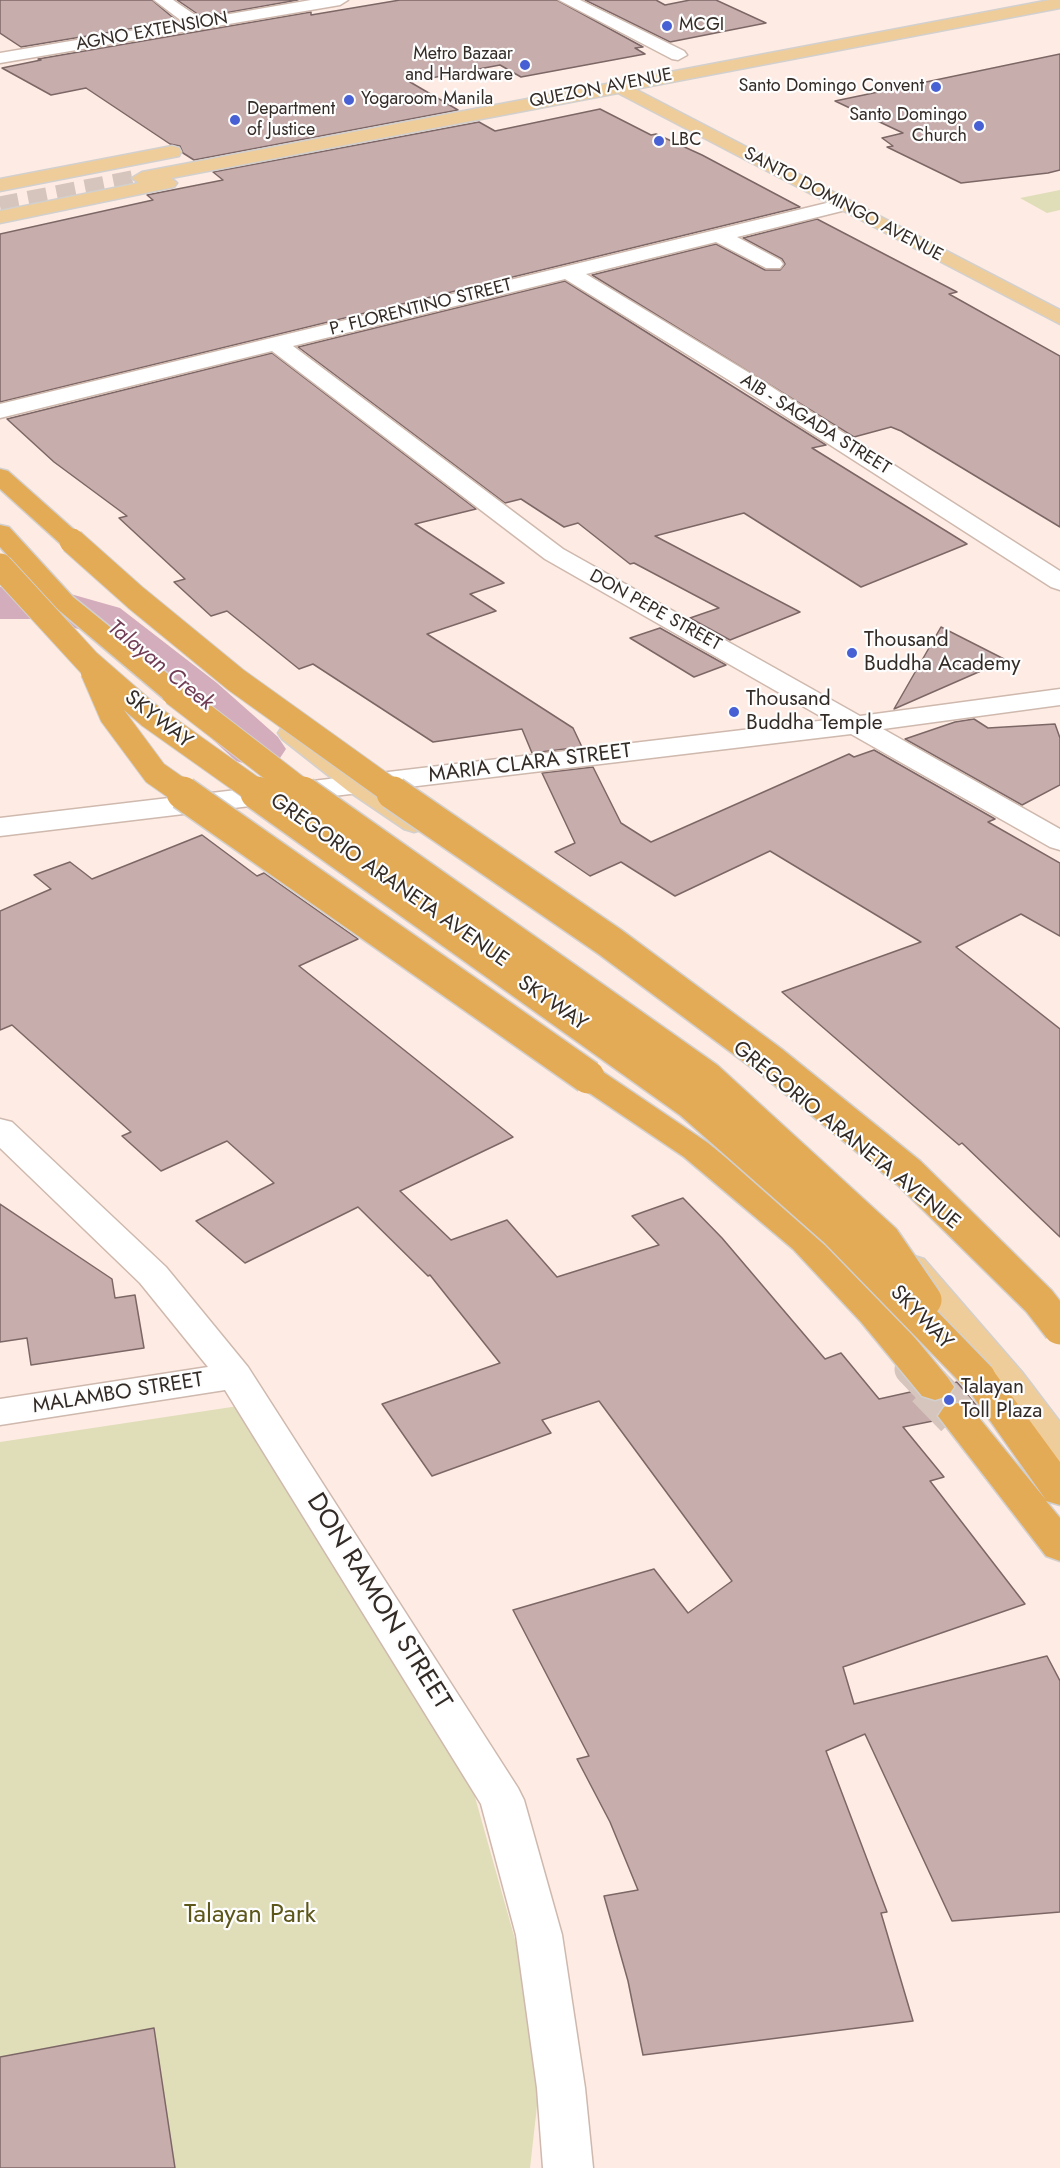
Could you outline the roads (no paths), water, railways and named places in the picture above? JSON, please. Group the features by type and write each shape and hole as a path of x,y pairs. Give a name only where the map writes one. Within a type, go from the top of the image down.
{"highway":[{"path":"0,476 136,598 236,680 373,779 610,942 773,1063 909,1173 1039,1301 1060,1327"},
{"path":"0,532 54,606 166,687 298,789 707,1078 884,1240 979,1378"},
{"name":"SKYWAY","path":"6,568 43,615 88,662 150,716 690,1102 837,1232 979,1378 1060,1491"},
{"path":"88,662 112,715 155,773 588,1077 696,1150 806,1241 874,1313 1060,1546"}],"main road":[{"name":"QUEZON AVENUE","path":"987,0 790,38 680,63 135,174 693,71 825,50 1060,3"},
{"path":"756,43 790,38"},
{"path":"0,217 627,92 825,50"},
{"path":"654,60 700,52"},
{"name":"SANTO DOMINGO AVENUE","path":"627,92 1060,318"},
{"path":"0,185 193,148"},
{"name":"GREGORIO ARANETA AVENUE","path":"0,470 192,654 358,785 609,955 742,1049 858,1140 977,1245 1060,1327"},
{"name":"GREGORIO ARANETA AVENUE","path":"6,568 54,606 134,695 266,797 693,1091 806,1175 918,1273 1009,1381 1060,1449"}],"street":[{"path":"162,0 198,24"},
{"name":"AGNO EXTENSION","path":"0,58 340,0"},
{"path":"567,0 678,55"},
{"name":"P. FLORENTINO STREET","path":"0,411 843,205"},
{"path":"718,235 773,264"},
{"name":"AIB - SAGADA STREET","path":"568,272 748,382 1060,582"},
{"name":"DON PEPE STREET","path":"275,343 554,554 1060,841"},
{"name":"MARIA CLARA STREET","path":"0,828 855,725 1060,697"},
{"name":"DON RAMON STREET","path":"0,1129 153,1275 235,1376 502,1800 539,1935 561,2088 568,2168"},
{"name":"MALAMBO STREET","path":"0,1412 235,1376"}],"waterway":[{"name":"Talayan Creek","path":"0,603 46,603 101,619 197,695 257,749"}],"tunnel":[{"path":"0,206 142,178"},
{"path":"914,1372 911,1369 929,1388"},
{"path":"928,1386 957,1416"}],"place":[{"name":"MCGI","path":"667,26"},
{"name":"Metro Bazaar and Hardware","path":"525,65"},
{"name":"Santo Domingo Convent","path":"936,87"},
{"name":"Yogaroom Manila","path":"349,100"},
{"name":"Department of Justice","path":"235,120"},
{"name":"Santo Domingo Church","path":"979,126"},
{"name":"LBC","path":"659,141"},
{"name":"Thousand Buddha Academy","path":"852,653"},
{"name":"Thousand Buddha Temple","path":"734,712"},
{"name":"Talayan Toll Plaza","path":"949,1400"}],"park label":[{"name":"Talayan Park","path":"250,1916"}]}
